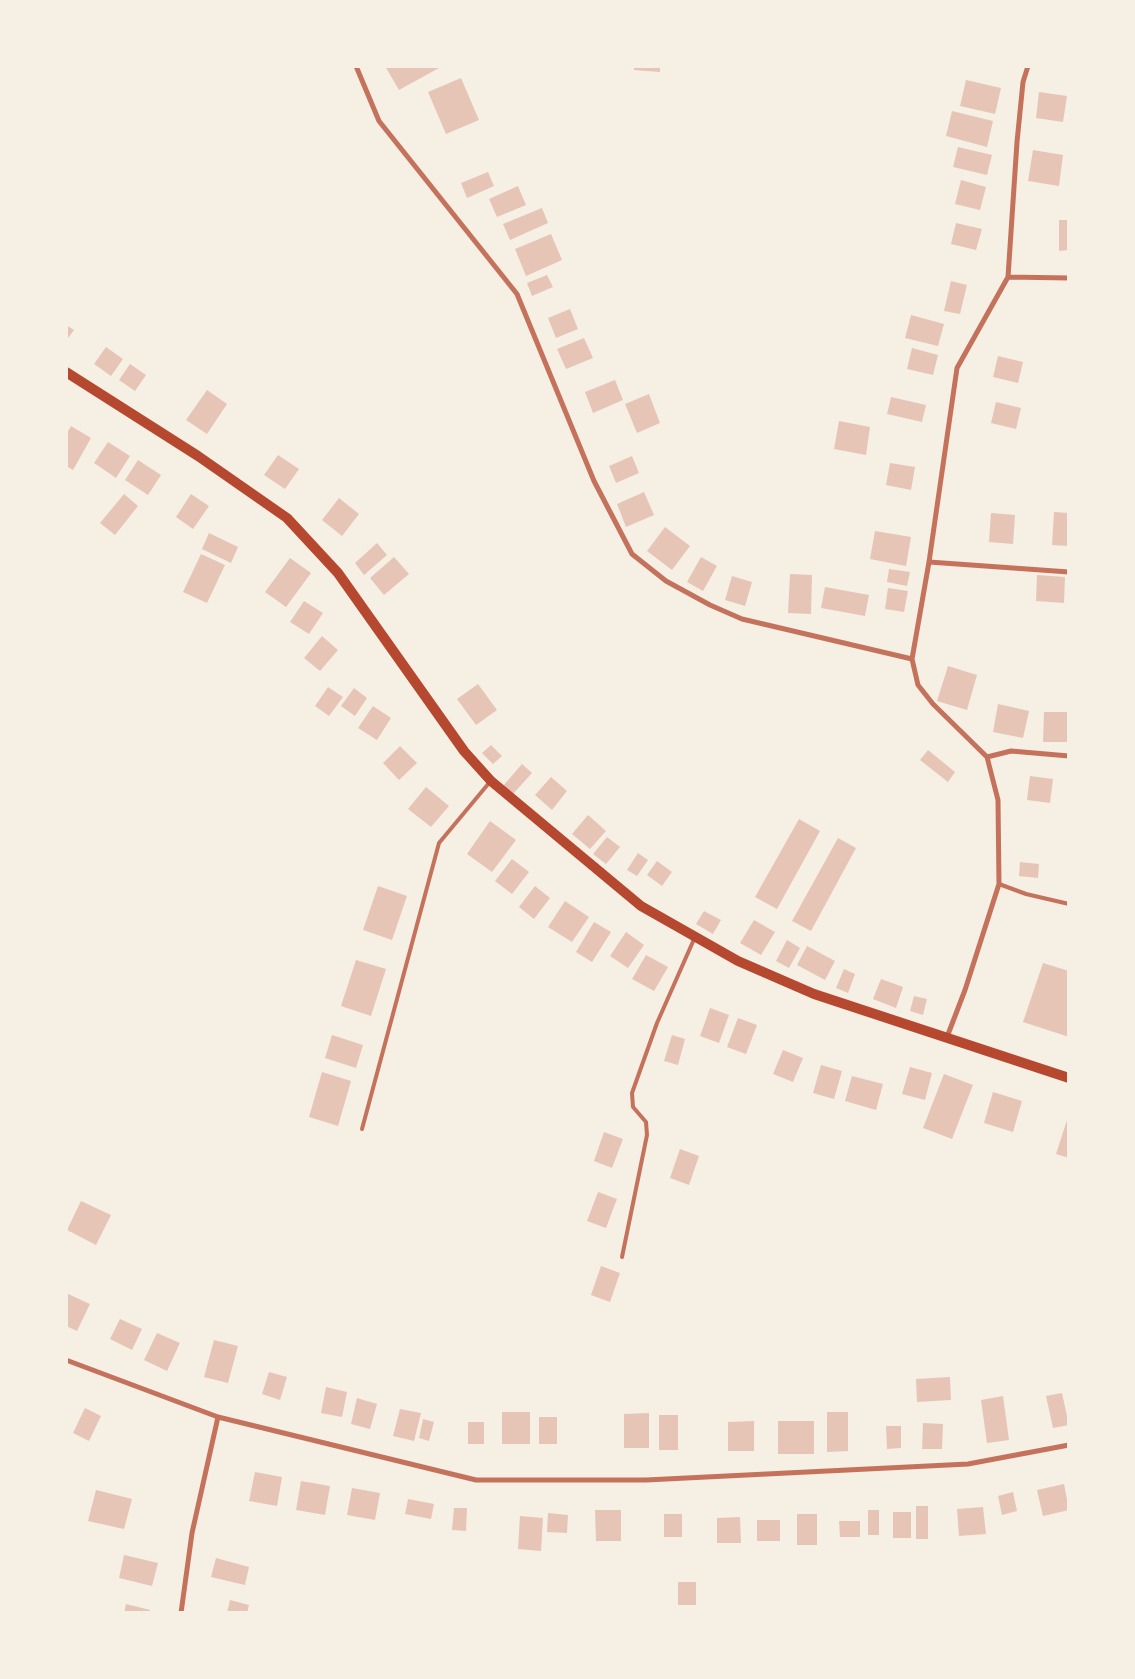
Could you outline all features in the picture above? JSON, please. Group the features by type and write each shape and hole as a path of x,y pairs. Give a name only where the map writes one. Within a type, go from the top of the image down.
{"main road":[{"path":"66,372 198,456 287,518 338,573 464,751 491,781 641,906 738,961 814,994 1069,1078"}],"street":[{"path":"356,66 379,121 517,294 594,481 632,554 666,581 710,605 742,619 912,659"},
{"path":"946,1037 965,990 999,884 998,800 987,757 933,704 918,685 912,659 929,562 957,368 1008,277 1017,142 1023,82 1028,66"},
{"path":"1008,277 1069,278"},
{"path":"929,562 1069,572"},
{"path":"987,757 1011,751 1069,756"},
{"path":"66,1360 218,1417 476,1480 646,1480 968,1464 1069,1445"},
{"path":"181,1613 192,1533 218,1417"}],"lane":[{"path":"362,1129 439,843 491,781"},
{"path":"999,884 1026,894 1069,904"},
{"path":"622,1257 647,1135 646,1122 633,1107 632,1093 657,1023 695,937"}],"building":[{"path":"385,66 438,66 439,68 399,90"},
{"path":"634,66 660,66 660,72 634,70"},
{"path":"461,78 479,120 446,134 428,92"},
{"path":"966,80 1001,88 995,114 960,106"},
{"path":"1039,92 1067,96 1063,122 1036,118"},
{"path":"952,111 993,121 987,147 946,136"},
{"path":"958,147 992,155 987,175 953,167"},
{"path":"1033,150 1063,155 1059,186 1028,181"},
{"path":"488,172 494,186 467,198 461,183"},
{"path":"961,180 986,187 980,210 955,204"},
{"path":"518,186 526,205 497,217 489,199"},
{"path":"542,208 548,223 510,240 503,224"},
{"path":"1059,220 1069,220 1069,250 1059,251"},
{"path":"956,223 982,229 976,250 951,244"},
{"path":"551,234 562,260 526,276 515,249"},
{"path":"547,275 553,287 532,296 527,283"},
{"path":"951,281 967,285 960,314 944,311"},
{"path":"570,309 578,329 556,338 548,318"},
{"path":"911,315 944,324 938,346 905,338"},
{"path":"66,325 74,330 66,341"},
{"path":"584,338 593,358 566,369 557,349"},
{"path":"106,347 123,359 111,376 94,364"},
{"path":"912,348 938,355 933,375 907,369"},
{"path":"998,356 1023,362 1018,383 993,377"},
{"path":"130,364 146,375 135,391 119,380"},
{"path":"615,380 623,400 593,413 585,392"},
{"path":"207,390 227,404 207,434 186,420"},
{"path":"649,394 660,423 637,433 625,404"},
{"path":"891,397 926,405 922,422 887,414"},
{"path":"996,402 1021,408 1016,429 991,423"},
{"path":"839,421 870,427 866,455 834,449"},
{"path":"71,426 91,438 73,470 66,466 66,435"},
{"path":"108,442 130,456 116,478 94,463"},
{"path":"278,455 299,469 285,489 264,475"},
{"path":"632,456 639,473 616,483 609,466"},
{"path":"138,460 161,475 148,495 125,480"},
{"path":"890,463 915,467 911,490 886,485"},
{"path":"644,492 654,515 626,527 617,504"},
{"path":"124,494 138,506 115,535 100,523"},
{"path":"191,494 209,506 193,529 176,517"},
{"path":"339,498 359,514 342,536 322,520"},
{"path":"1054,512 1069,513 1069,546 1052,545"},
{"path":"991,513 1015,515 1013,544 989,542"},
{"path":"665,527 690,546 672,570 647,551"},
{"path":"875,531 911,537 906,566 870,559"},
{"path":"209,533 238,547 231,563 202,549"},
{"path":"377,543 387,555 364,575 355,563"},
{"path":"201,554 225,565 207,603 183,592"},
{"path":"394,557 409,574 384,595 370,578"},
{"path":"701,557 717,566 703,591 687,582"},
{"path":"290,558 311,573 286,607 265,592"},
{"path":"889,569 910,572 907,586 887,582"},
{"path":"790,574 812,575 811,614 788,613"},
{"path":"1037,575 1065,577 1064,603 1036,601"},
{"path":"732,576 752,582 745,606 725,600"},
{"path":"825,587 869,595 865,616 821,608"},
{"path":"888,588 908,591 904,612 885,609"},
{"path":"304,601 323,613 309,634 290,622"},
{"path":"322,636 338,650 320,671 304,658"},
{"path":"948,666 977,675 967,710 937,701"},
{"path":"478,684 497,710 476,725 457,699"},
{"path":"328,687 343,697 329,716 315,706"},
{"path":"354,688 367,698 355,716 341,706"},
{"path":"998,704 1029,711 1023,738 993,732"},
{"path":"373,706 391,718 377,740 358,728"},
{"path":"1044,712 1069,712 1069,742 1043,742"},
{"path":"491,745 502,756 493,764 482,753"},
{"path":"400,746 417,763 399,780 383,763"},
{"path":"928,750 955,772 948,782 920,760"},
{"path":"522,764 532,773 513,794 503,786"},
{"path":"1030,776 1053,779 1050,803 1027,800"},
{"path":"551,777 567,791 552,810 535,795"},
{"path":"426,787 449,806 431,827 408,809"},
{"path":"588,815 606,831 590,849 572,834"},
{"path":"799,819 820,831 777,909 755,897"},
{"path":"490,821 516,840 492,872 467,854"},
{"path":"607,837 620,847 606,864 593,854"},
{"path":"838,838 856,848 811,931 792,921"},
{"path":"638,853 648,860 637,876 627,870"},
{"path":"512,859 529,872 512,894 495,881"},
{"path":"657,861 672,872 662,886 647,875"},
{"path":"1020,862 1039,864 1038,878 1019,876"},
{"path":"378,886 407,896 392,940 363,930"},
{"path":"535,886 550,898 534,919 519,907"},
{"path":"565,901 589,917 572,942 548,927"},
{"path":"704,911 721,920 713,934 696,924"},
{"path":"754,920 775,932 761,955 740,943"},
{"path":"594,922 611,932 592,962 576,952"},
{"path":"626,932 644,945 628,968 610,956"},
{"path":"787,940 800,948 789,968 776,961"},
{"path":"807,946 835,961 825,980 797,965"},
{"path":"646,955 668,967 654,991 632,979"},
{"path":"356,960 386,969 371,1016 341,1006"},
{"path":"1043,963 1069,971 1069,1037 1023,1022"},
{"path":"844,969 855,974 848,993 836,988"},
{"path":"881,979 903,987 896,1008 873,999"},
{"path":"914,996 927,999 923,1015 910,1011"},
{"path":"710,1008 729,1015 719,1043 700,1036"},
{"path":"738,1018 757,1025 746,1054 727,1047"},
{"path":"332,1035 363,1045 356,1068 325,1058"},
{"path":"672,1035 685,1039 678,1065 664,1061"},
{"path":"783,1050 803,1058 793,1082 773,1074"},
{"path":"821,1065 842,1071 834,1099 813,1093"},
{"path":"910,1067 932,1073 925,1100 902,1094"},
{"path":"322,1072 351,1081 338,1126 309,1117"},
{"path":"944,1074 973,1085 952,1139 923,1128"},
{"path":"852,1076 883,1084 876,1110 845,1101"},
{"path":"993,1092 1022,1101 1013,1132 984,1123"},
{"path":"1069,1117 1069,1158 1056,1154"},
{"path":"604,1132 623,1139 612,1168 594,1161"},
{"path":"680,1149 699,1156 689,1185 670,1178"},
{"path":"598,1192 617,1199 606,1228 587,1221"},
{"path":"81,1201 111,1215 96,1245 67,1230"},
{"path":"601,1266 620,1273 610,1302 591,1295"},
{"path":"66,1293 90,1304 77,1331 66,1326"},
{"path":"120,1319 142,1329 132,1350 110,1339"},
{"path":"157,1333 180,1343 167,1371 144,1360"},
{"path":"214,1340 238,1346 228,1383 204,1377"},
{"path":"269,1372 287,1377 280,1400 262,1394"},
{"path":"950,1377 951,1400 917,1402 916,1379"},
{"path":"326,1387 347,1392 342,1417 321,1413"},
{"path":"1062,1393 1069,1425 1053,1428 1046,1396"},
{"path":"1003,1396 1009,1440 987,1443 981,1400"},
{"path":"357,1398 377,1404 370,1429 351,1424"},
{"path":"85,1408 101,1416 89,1441 73,1433"},
{"path":"400,1409 421,1413 414,1441 393,1436"},
{"path":"502,1412 530,1412 530,1444 502,1444"},
{"path":"827,1412 848,1412 848,1451 827,1452"},
{"path":"649,1413 649,1448 624,1448 624,1414"},
{"path":"659,1415 678,1415 678,1450 659,1450"},
{"path":"539,1417 557,1417 557,1444 539,1444"},
{"path":"423,1419 434,1422 429,1441 419,1438"},
{"path":"754,1421 754,1451 728,1451 728,1422"},
{"path":"778,1421 814,1421 814,1454 778,1454"},
{"path":"468,1422 484,1422 484,1444 468,1444"},
{"path":"923,1423 943,1424 942,1449 922,1449"},
{"path":"886,1426 901,1426 901,1448 887,1449"},
{"path":"255,1472 282,1477 277,1506 249,1501"},
{"path":"301,1481 330,1486 325,1515 296,1510"},
{"path":"1064,1484 1069,1510 1043,1516 1037,1490"},
{"path":"352,1488 380,1493 375,1520 347,1515"},
{"path":"96,1490 132,1499 124,1529 88,1521"},
{"path":"1013,1492 1017,1511 1002,1515 998,1496"},
{"path":"408,1499 434,1504 431,1519 405,1514"},
{"path":"916,1506 928,1506 928,1539 916,1539"},
{"path":"983,1507 986,1534 959,1536 957,1509"},
{"path":"454,1508 467,1508 466,1531 452,1530"},
{"path":"595,1510 621,1510 621,1541 596,1541"},
{"path":"868,1510 879,1510 879,1535 868,1535"},
{"path":"893,1512 911,1512 911,1538 893,1538"},
{"path":"548,1513 568,1515 567,1533 547,1532"},
{"path":"664,1514 682,1514 682,1537 664,1537"},
{"path":"797,1514 817,1514 817,1545 797,1545"},
{"path":"520,1516 543,1518 541,1551 518,1549"},
{"path":"740,1517 741,1543 717,1543 717,1518"},
{"path":"757,1520 780,1520 780,1541 757,1541"},
{"path":"839,1521 860,1521 860,1537 840,1537"},
{"path":"124,1555 158,1563 152,1586 119,1578"},
{"path":"216,1558 249,1567 245,1585 211,1577"},
{"path":"678,1582 696,1582 696,1605 678,1605"},
{"path":"230,1600 249,1605 247,1613 227,1613"},
{"path":"126,1604 150,1610 150,1613 124,1613"}]}
